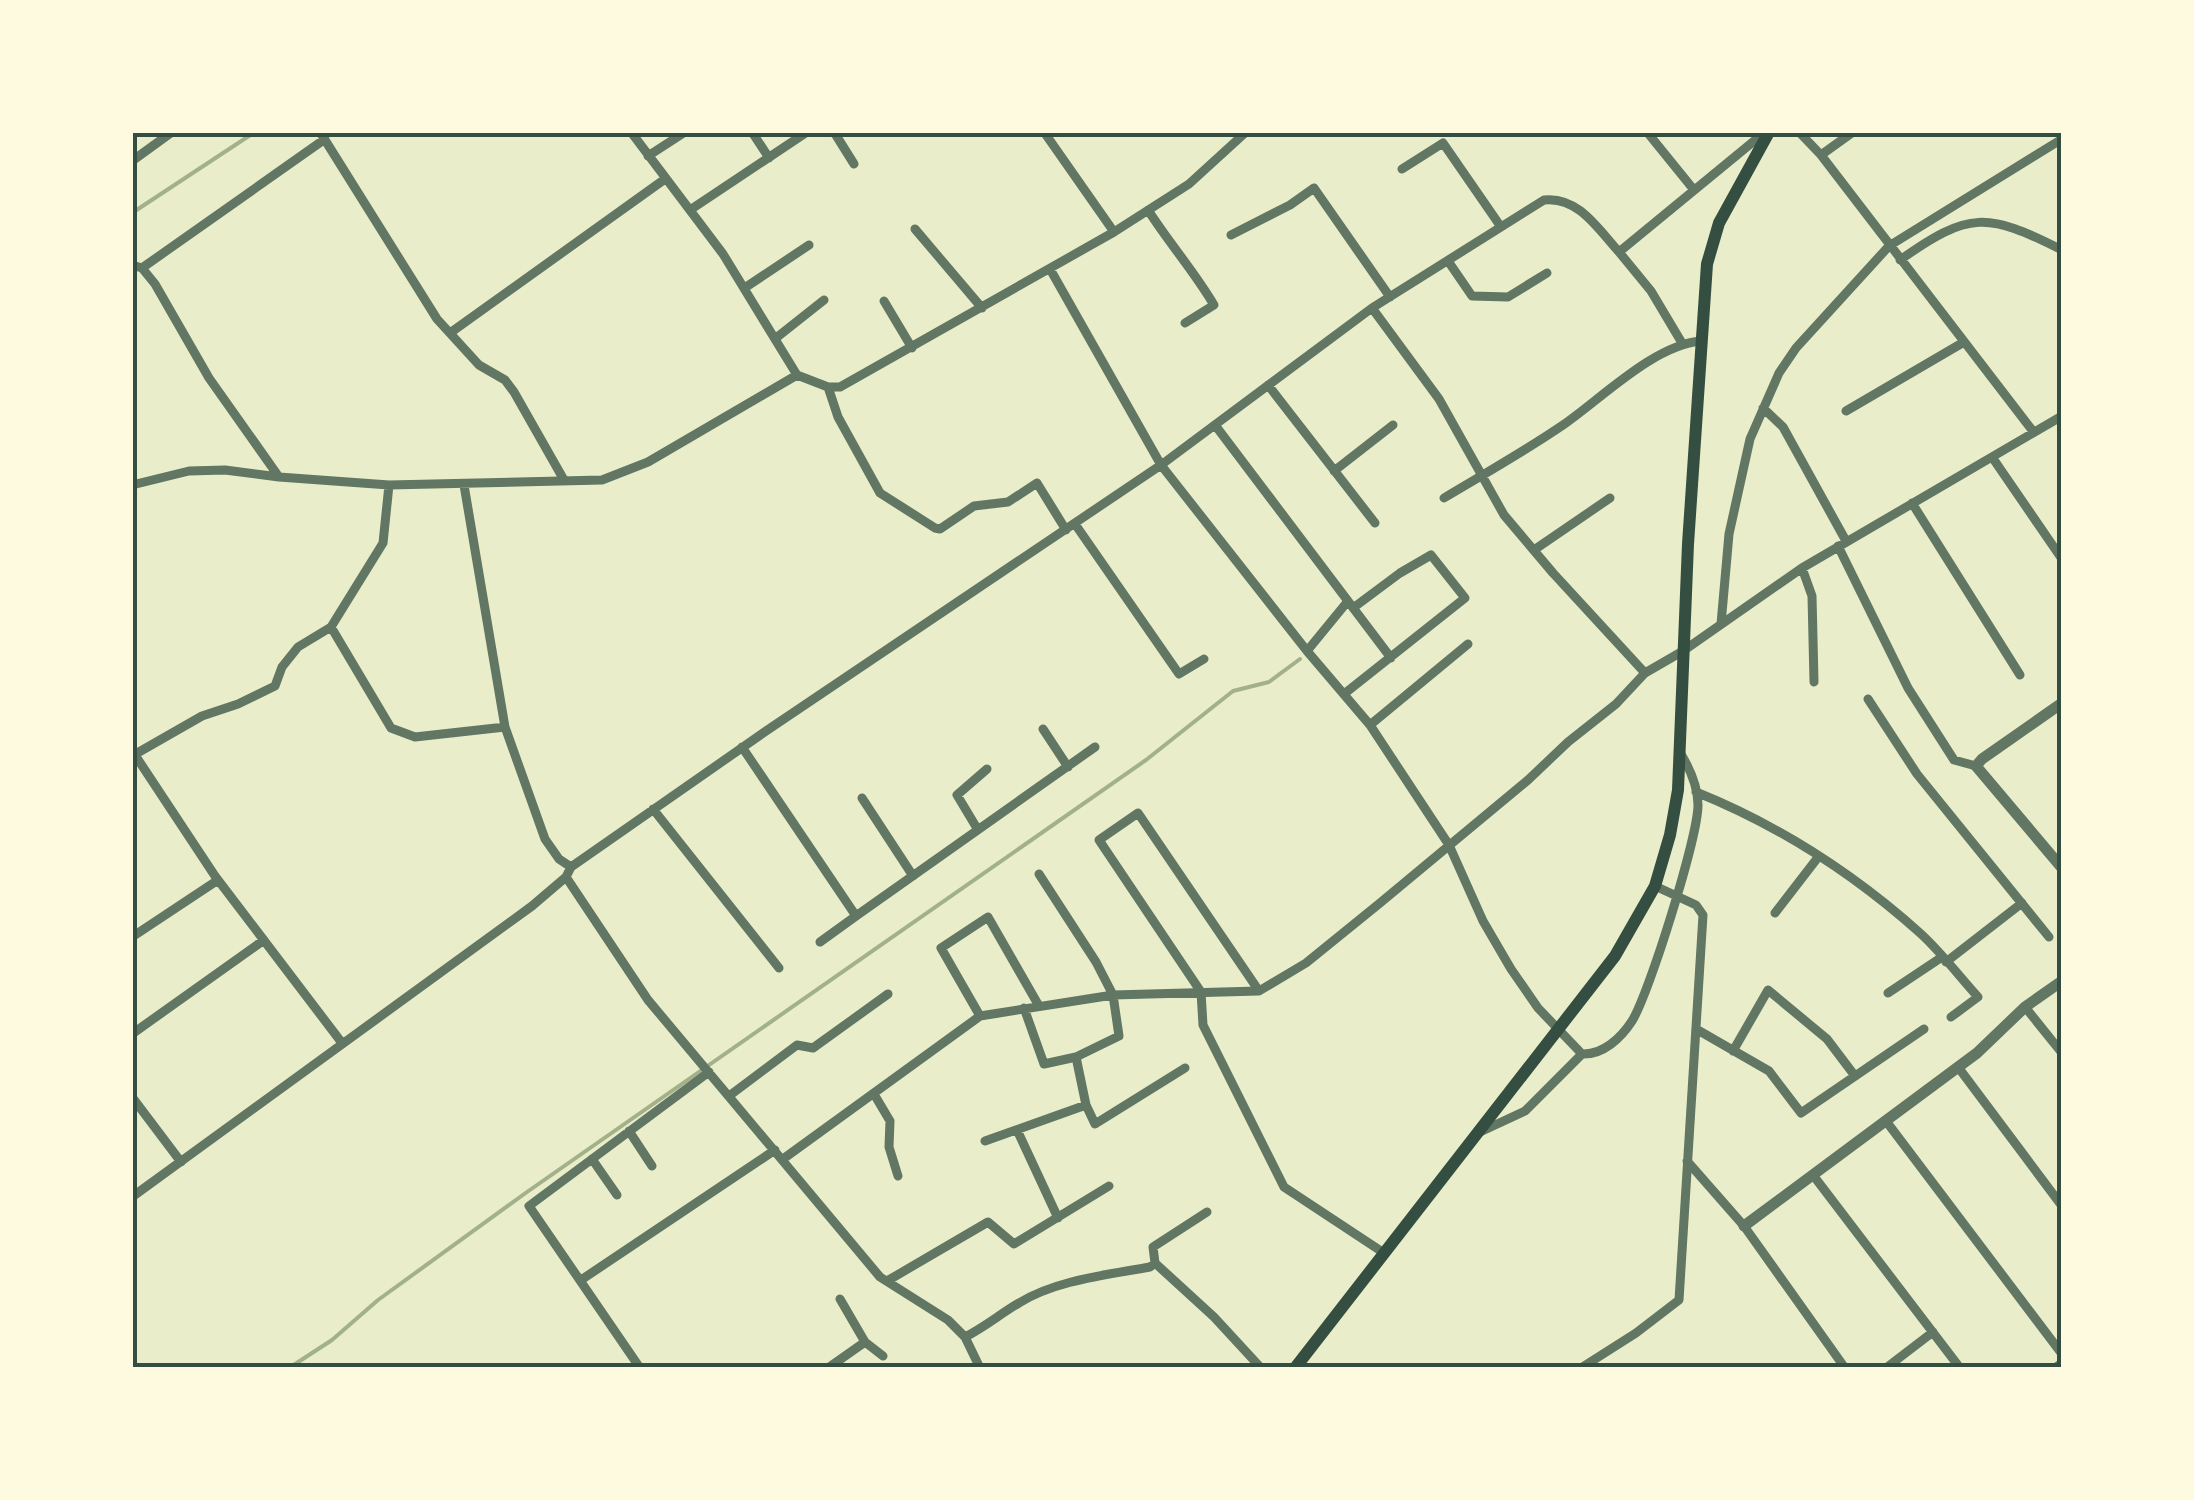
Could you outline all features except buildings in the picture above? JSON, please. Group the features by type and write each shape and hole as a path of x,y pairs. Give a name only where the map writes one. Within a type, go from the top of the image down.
{"main road":[{"path":"1295,1368 1616,956 1655,886 1670,836 1679,752 1706,264 1718,224 1767,132"}],"street":[{"path":"132,161 172,132"},
{"path":"631,132 746,288 798,375 840,388 1114,232 1189,184 1246,132"},
{"path":"648,156 685,132"},
{"path":"752,132 769,158"},
{"path":"690,210 807,132"},
{"path":"834,132 854,164"},
{"path":"1044,132 1114,232"},
{"path":"1648,132 1694,190"},
{"path":"1619,252 1767,132"},
{"path":"1800,132 2032,430"},
{"path":"1821,155 1853,132"},
{"path":"279,477 209,378 154,284 137,267 323,136 437,319 479,364 505,380 564,480"},
{"path":"1721,624 1728,534 1750,439 1779,374 1796,348 1889,246 2062,139"},
{"path":"1402,169 1443,143 1502,227"},
{"path":"450,333 666,179"},
{"path":"1231,235 1314,188 1390,297"},
{"path":"132,1197 532,906 569,872 653,809 1162,465 1372,308 1544,200 1558,198 1584,214 1651,290 1682,343"},
{"path":"1148,210 1173,248 1188,262 1214,305 1185,323"},
{"path":"1900,260 1950,227 1983,221 2011,226 2062,250"},
{"path":"915,229 982,308"},
{"path":"746,288 809,245"},
{"path":"1448,261 1472,296 1508,297 1547,274"},
{"path":"1050,268 1162,465 1370,725 1450,845 1482,921 1511,969 1557,1030 1582,1054 1610,1045 1635,1017 1676,897 1698,803 1691,770 1679,752"},
{"path":"776,338 824,300"},
{"path":"884,301 912,348"},
{"path":"1372,308 1439,400 1504,514 1646,673"},
{"path":"1444,498 1560,427 1644,366 1682,343 1701,342"},
{"path":"1846,411 1964,342"},
{"path":"132,485 189,471 225,470 389,485 602,480 648,462 798,375"},
{"path":"1268,386 1374,523"},
{"path":"828,387 838,417 880,493 940,529 974,506 1008,502 1037,483 1180,674 1204,659"},
{"path":"1763,408 1783,427 1908,688 1954,760 1976,766 2062,868"},
{"path":"782,1159 980,1016 1113,995 1259,990 1306,963 1528,780 1646,673 1802,568 2032,430 2050,426 2062,416"},
{"path":"1334,471 1393,424"},
{"path":"1214,425 1391,658"},
{"path":"1992,457 2062,558"},
{"path":"342,1043 218,880 134,756 202,716 275,686 282,667 298,648 331,627 382,543 389,485"},
{"path":"464,486 505,727 545,838 648,1000 887,1281 948,1320 965,1337 980,1368"},
{"path":"1534,550 1610,498"},
{"path":"1912,503 2020,675"},
{"path":"1307,651 1351,604 1431,555 1465,598 1344,694"},
{"path":"1802,568 1812,596 1814,682"},
{"path":"331,627 391,728 415,736 505,727"},
{"path":"1370,725 1468,644"},
{"path":"1868,699 1918,774 2049,937"},
{"path":"1976,766 1982,758 2060,706"},
{"path":"1043,729 1068,767"},
{"path":"742,747 856,916"},
{"path":"820,942 1094,747"},
{"path":"978,830 957,795 987,768"},
{"path":"1696,792 1740,809 1819,856 1922,935 1978,997 1951,1017"},
{"path":"862,798 914,876"},
{"path":"653,809 779,968"},
{"path":"1259,990 1138,814 1099,840 1201,992 1203,1025 1284,1187 1384,1254"},
{"path":"1774,912 1819,856"},
{"path":"1024,1008 1044,1064 1076,1057 1118,1036 1113,995 1039,874"},
{"path":"132,938 218,880"},
{"path":"1581,1368 1679,1300 1703,915 1696,905 1655,886"},
{"path":"1888,993 2022,903"},
{"path":"980,1016 940,948 988,917 1039,1006"},
{"path":"132,1034 264,940"},
{"path":"1744,1226 1958,1067 2026,1007 2062,982"},
{"path":"1733,1050 1768,990 1827,1039 1855,1076"},
{"path":"729,1096 797,1045 813,1048 888,994"},
{"path":"2026,1007 2062,1053"},
{"path":"1696,1030 1769,1072 1801,1113 1924,1029"},
{"path":"1477,1134 1524,1111 1582,1054"},
{"path":"1076,1057 1086,1105 1095,1124 1185,1068"},
{"path":"1958,1067 2062,1206"},
{"path":"640,1368 529,1206 707,1069"},
{"path":"874,1094 890,1121 889,1148 898,1176"},
{"path":"132,1098 180,1162"},
{"path":"985,1141 1086,1105"},
{"path":"1886,1121 2062,1354"},
{"path":"1017,1130 1058,1218"},
{"path":"629,1131 652,1166"},
{"path":"580,1280 775,1150"},
{"path":"592,1158 617,1195"},
{"path":"1687,1161 1744,1226 1845,1368"},
{"path":"1813,1175 1960,1368"},
{"path":"887,1281 988,1222 1014,1244 1109,1186"},
{"path":"1207,1212 1153,1247 1155,1263 1214,1317 1261,1368"},
{"path":"965,1337 998,1320 1019,1302 1065,1283 1155,1263"},
{"path":"840,1299 866,1342 883,1356"},
{"path":"1886,1368 1932,1332"},
{"path":"828,1368 866,1342"},
{"path":"2055,1368 2062,1362"}],"waterway":[{"path":"132,213 255,132"},
{"path":"289,1368 332,1340 378,1300 527,1192 1146,760 1233,691 1269,682 1300,659"}]}
